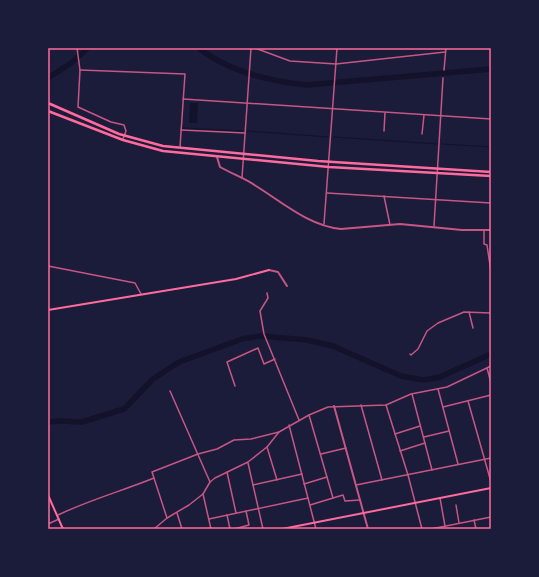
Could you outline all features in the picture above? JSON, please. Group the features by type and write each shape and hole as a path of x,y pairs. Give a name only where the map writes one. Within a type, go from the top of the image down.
{"highway":[{"path":"48,103 124,136 152,144 244,155 491,172"},
{"path":"48,111 123,140 163,151 329,167 491,176"}],"main road":[{"path":"48,310 236,280 269,270"},
{"path":"282,529 491,488"},
{"path":"48,495 63,529"}],"street":[{"path":"77,48 80,70 78,108 111,122 124,125 126,131 123,140"},
{"path":"242,178 251,48"},
{"path":"255,48 290,61 336,64 446,52"},
{"path":"324,224 337,48"},
{"path":"444,70 446,48"},
{"path":"80,70 185,74 180,148"},
{"path":"434,226 442,116 443,78"},
{"path":"183,99 491,119"},
{"path":"384,131 386,112"},
{"path":"422,134 424,115"},
{"path":"181,130 246,133"},
{"path":"217,157 220,167 242,178 294,211 324,224 341,229 406,224 462,230 491,230"},
{"path":"327,193 491,203"},
{"path":"384,196 390,225"},
{"path":"484,230 484,244 487,245 491,272"},
{"path":"48,266 135,283 142,294"},
{"path":"269,270 278,272 287,286"},
{"path":"267,293 268,298 260,311 264,334 299,420"},
{"path":"410,354 411,355 418,349 424,335 432,326 464,312 491,313"},
{"path":"469,312 473,328"},
{"path":"235,386 227,362 258,348 264,364 275,359"},
{"path":"167,518 152,472 198,454 217,449 234,440 251,439 278,432 309,415 334,406 386,405 411,394 447,387 491,366"},
{"path":"487,368 491,382"},
{"path":"438,389 458,464"},
{"path":"170,391 210,482"},
{"path":"411,394 432,470"},
{"path":"443,407 491,395"},
{"path":"468,401 491,482"},
{"path":"362,405 382,480"},
{"path":"386,405 416,502 422,529"},
{"path":"334,406 368,529"},
{"path":"309,415 334,498"},
{"path":"289,425 316,529"},
{"path":"395,434 420,426"},
{"path":"423,438 449,431"},
{"path":"154,529 167,518 177,513 203,494 210,482 248,462 267,447 278,432"},
{"path":"400,451 425,443"},
{"path":"267,447 276,480"},
{"path":"320,454 346,448"},
{"path":"356,485 491,458"},
{"path":"248,462 263,529"},
{"path":"227,472 236,513"},
{"path":"253,485 302,474"},
{"path":"304,484 327,477"},
{"path":"58,515 92,499 108,496 154,478"},
{"path":"203,494 211,528 205,529"},
{"path":"310,506 343,495 345,501 360,500"},
{"path":"209,519 308,498"},
{"path":"440,498 445,526"},
{"path":"456,505 459,523"},
{"path":"234,529 249,525 246,511"},
{"path":"177,513 182,529"},
{"path":"227,515 230,529"},
{"path":"431,529 491,517"},
{"path":"48,524 59,519"},
{"path":"474,520 476,529"}],"shaded area":[{"path":"190,103 198,103 197,123 189,123"}],"waterway":[{"path":"48,78 71,63 88,48"},
{"path":"199,48 223,63 250,74 278,81 307,85 491,69"},
{"path":"183,128 243,131"},
{"path":"248,131 328,137"},
{"path":"334,137 437,144"},
{"path":"442,144 491,147"},
{"path":"48,422 82,422 124,409 153,379 179,362 242,339 260,336 307,340 333,346 401,376 423,380 440,377 491,354"}]}
